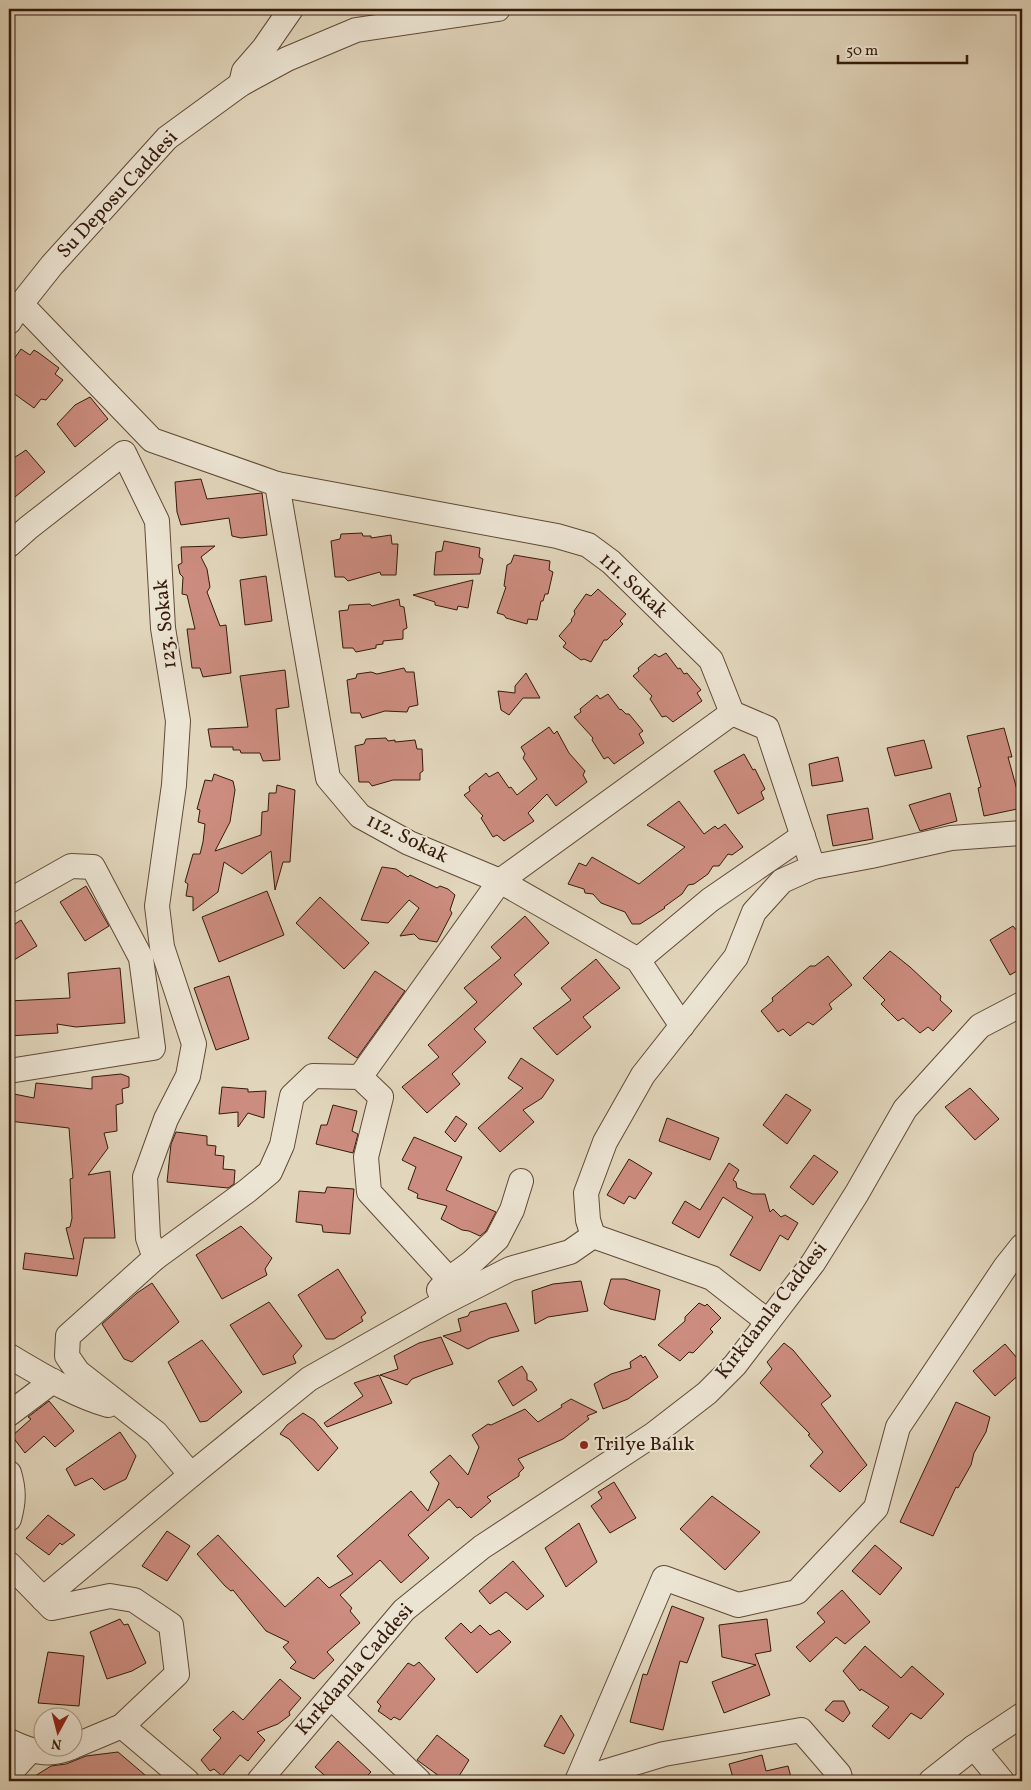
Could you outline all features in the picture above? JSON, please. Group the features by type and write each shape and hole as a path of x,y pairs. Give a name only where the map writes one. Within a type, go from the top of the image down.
{"street":[{"path":"241,84 244,71 264,48 291,9"},
{"name":"Su Deposu Caddesi","path":"15,312 52,265 167,138 241,84 287,59 356,30 498,9"},
{"path":"9,545 28,528 124,454 152,440 15,312"},
{"name":"111. Sokak","path":"152,440 277,484 557,536 588,545 611,562 711,660 732,713"},
{"name":"123. Sokak","path":"124,454 157,521 163,628 178,721 174,786 157,906 162,947 194,1044 188,1076 166,1119 145,1177 148,1238 155,1258"},
{"name":"112. Sokak","path":"277,484 328,778 360,816 409,843 500,881 638,960 682,1026"},
{"path":"360,1076 500,881 732,713 767,728 813,867"},
{"path":"593,1236 588,1220 586,1192 605,1142 643,1075 736,957 754,912 782,881 813,867 951,838 1022,833"},
{"path":"638,960 710,900 803,836"},
{"path":"9,901 71,866 93,867 141,958 153,1048 9,1071"},
{"path":"141,958 162,947"},
{"name":"Kırkdamla Caddesi","path":"259,1781 404,1610 482,1547 654,1434 707,1393 735,1365 813,1263 857,1193 905,1109 980,1026 1022,1004"},
{"path":"191,1474 156,1433 78,1372 67,1356 68,1336 155,1258 270,1172 282,1145 292,1096 313,1076 360,1076 381,1097 366,1157 369,1192 449,1279"},
{"path":"44,1599 191,1474 309,1379 441,1289 449,1279 471,1263 497,1239 512,1210 521,1181"},
{"path":"593,1236 712,1278 767,1321"},
{"path":"309,1379 441,1304 510,1269 570,1252 593,1236"},
{"path":"577,1781 664,1578 738,1605 797,1592 876,1508 898,1427 1006,1266 1022,1246"},
{"path":"9,1356 93,1401 129,1411"},
{"path":"12,1405 53,1381"},
{"path":"9,1473 14,1489 9,1519"},
{"path":"9,1564 52,1608 110,1596 134,1600 170,1625 177,1674 122,1726 82,1742"},
{"path":"331,1697 419,1781"},
{"path":"931,1781 974,1747 1022,1715"},
{"path":"122,1726 187,1781"},
{"path":"577,1781 664,1754 801,1730 839,1774 841,1781"},
{"path":"9,1741 30,1751 9,1774"},
{"path":"974,1747 1002,1781"}],"building":[{"path":"21,349 30,355 34,350 39,353 59,368 55,374 63,380 46,400 41,399 34,408 9,390 9,366"},
{"path":"90,397 108,419 75,447 57,424 75,405"},
{"path":"26,450 45,472 9,502 9,461"},
{"path":"201,479 207,499 262,493 267,535 241,538 232,536 229,518 181,525 177,512 175,482"},
{"path":"362,533 363,536 371,536 371,538 391,535 392,544 398,544 396,575 381,575 380,572 348,581 344,577 335,577 331,541 340,539 341,534"},
{"path":"444,541 480,548 479,557 483,559 480,574 434,575 436,552 442,551"},
{"path":"215,546 201,557 207,569 210,587 207,592 220,626 226,625 231,673 203,677 200,668 192,668 187,629 195,629 187,595 182,594 183,577 180,574 178,565 182,563 181,547"},
{"path":"514,555 550,561 549,570 553,572 548,594 545,594 543,601 541,601 537,620 528,619 527,624 506,618 504,615 497,613 506,587 504,586 507,565 511,563"},
{"path":"266,576 272,621 245,625 240,580"},
{"path":"473,580 468,608 458,606 457,610 435,605 435,602 413,595"},
{"path":"598,589 626,614 620,621 623,624 607,640 604,640 591,662 584,659 581,660 563,647 566,643 559,636 572,621 575,614 574,611 586,594 591,596"},
{"path":"399,599 400,606 404,607 407,628 403,630 403,639 383,641 383,644 376,645 376,648 356,652 353,648 343,648 339,611 348,610 349,605 370,604 372,606"},
{"path":"666,653 678,669 680,668 684,674 687,673 701,690 697,693 702,701 673,722 666,716 662,717 650,699 652,696 633,676 639,671 638,668 655,654 659,657"},
{"path":"404,668 406,672 414,672 418,705 409,707 407,712 385,711 362,718 360,713 351,713 347,680 356,678 357,674 371,672 377,674"},
{"path":"285,670 289,707 276,709 280,760 263,761 260,753 241,753 240,750 233,750 233,747 211,747 208,729 248,727 240,676"},
{"path":"526,673 540,698 523,698 509,715 501,710 498,691 515,693 515,686"},
{"path":"608,694 620,710 629,714 643,731 639,734 644,743 614,764 608,757 604,759 592,740 593,738 574,717 581,712 580,709 597,695 600,699"},
{"path":"549,727 554,734 557,731 569,753 585,771 583,775 587,782 556,806 547,794 528,813 534,821 504,841 497,835 493,837 481,818 483,816 464,795 470,791 469,787 486,773 489,777 498,772 509,788 511,787 517,795 537,779 523,758 525,754 521,747"},
{"path":"1004,728 1012,757 1008,757 1022,808 984,816 978,788 981,787 967,736"},
{"path":"386,738 388,741 395,740 395,742 415,740 417,749 422,749 423,771 420,773 420,780 393,780 372,786 369,782 359,782 355,746 364,744 366,739"},
{"path":"924,740 932,768 895,776 887,748"},
{"path":"744,754 753,770 755,769 765,789 761,792 764,799 738,814 714,771"},
{"path":"838,757 843,781 812,786 809,764"},
{"path":"214,774 233,781 235,790 230,822 215,851 261,835 262,812 268,811 269,793 276,793 277,785 295,790 290,862 283,862 275,890 271,851 242,874 224,862 218,892 193,911 193,897 186,896 188,884 185,882 193,854 200,854 203,842 205,824 198,822 200,810 197,809 205,780 212,781"},
{"path":"950,793 957,821 920,831 909,805"},
{"path":"679,801 704,834 715,826 718,829 725,824 743,847 732,855 728,854 719,866 713,866 708,874 694,884 688,885 682,894 665,908 640,924 632,924 625,912 601,903 593,894 585,893 584,889 568,884 579,863 586,866 592,857 639,884 685,847 647,825"},
{"path":"868,808 873,839 833,846 827,815"},
{"path":"382,867 396,869 408,877 410,875 437,888 440,886 448,889 455,895 450,910 452,913 437,942 419,939 414,934 400,936 419,908 409,900 388,923 361,920"},
{"path":"86,886 109,926 85,941 60,902"},
{"path":"267,891 284,935 219,962 202,917"},
{"path":"320,897 369,943 344,969 296,923"},
{"path":"525,916 549,943 514,975 522,984 474,1029 486,1042 452,1074 460,1084 427,1113 402,1087 439,1057 428,1045 477,1002 464,988 501,958 491,947"},
{"path":"21,920 37,946 9,963 9,928"},
{"path":"1013,926 1017,931 1022,928 1022,968 1010,975 990,940"},
{"path":"890,951 941,996 940,1000 952,1011 933,1031 928,1027 920,1033 903,1018 898,1021 881,1004 885,1000 863,978"},
{"path":"828,956 852,985 829,1004 832,1009 813,1025 808,1022 790,1036 783,1029 778,1032 761,1011 773,1001 772,998 810,966 815,966"},
{"path":"596,959 620,988 583,1017 591,1027 557,1055 533,1028 571,1000 561,988"},
{"path":"120,968 125,1023 76,1027 57,1024 58,1033 9,1036 9,1001 70,998 68,973"},
{"path":"375,971 405,991 357,1058 328,1038"},
{"path":"229,976 249,1039 216,1050 194,988"},
{"path":"521,1058 554,1080 542,1098 523,1110 534,1122 500,1152 478,1128 523,1088 508,1078"},
{"path":"121,1074 129,1077 129,1087 122,1089 123,1103 116,1105 117,1131 104,1133 108,1148 88,1175 110,1171 115,1238 84,1238 77,1276 23,1269 25,1253 74,1259 66,1228 70,1227 72,1218 70,1179 73,1178 69,1128 9,1121 9,1093 34,1098 36,1083 92,1089 92,1077"},
{"path":"222,1087 248,1089 248,1092 266,1091 264,1118 248,1113 238,1127 238,1112 219,1114"},
{"path":"970,1088 999,1119 975,1140 945,1107"},
{"path":"786,1094 811,1110 787,1144 763,1125"},
{"path":"333,1105 357,1111 352,1131 358,1134 353,1153 316,1144 321,1125 327,1125"},
{"path":"456,1116 467,1124 455,1142 445,1132"},
{"path":"667,1118 719,1138 710,1160 659,1141"},
{"path":"176,1132 207,1136 207,1145 216,1146 215,1155 224,1156 223,1169 235,1170 234,1184 228,1188 167,1182 171,1144"},
{"path":"414,1137 462,1157 446,1190 496,1212 486,1231 480,1236 462,1230 441,1219 447,1206 417,1198 418,1194 408,1189 416,1167 402,1160"},
{"path":"814,1155 838,1172 813,1205 790,1187"},
{"path":"629,1159 652,1173 635,1199 629,1196 624,1204 607,1195"},
{"path":"729,1163 739,1170 733,1180 736,1182 737,1188 753,1194 765,1194 770,1212 773,1209 781,1217 785,1215 798,1223 788,1240 780,1235 760,1271 730,1255 753,1217 723,1197 699,1238 672,1223 685,1201 700,1210"},
{"path":"327,1187 354,1189 350,1234 323,1232 322,1225 296,1222 299,1191 325,1193"},
{"path":"241,1226 272,1258 265,1269 267,1275 222,1299 196,1255"},
{"path":"338,1269 366,1313 361,1317 363,1321 334,1339 326,1339 298,1295"},
{"path":"611,1279 625,1279 660,1290 655,1320 610,1309 604,1304"},
{"path":"581,1281 588,1311 548,1317 535,1324 532,1291 553,1284"},
{"path":"152,1283 179,1322 132,1362 124,1359 102,1324 137,1293"},
{"path":"269,1302 302,1346 293,1356 296,1363 263,1375 230,1325"},
{"path":"506,1303 519,1331 490,1338 468,1349 443,1336 461,1331 458,1319 468,1316 470,1312"},
{"path":"699,1303 705,1306 707,1304 721,1318 710,1329 713,1332 696,1350 693,1353 689,1352 680,1361 658,1345 685,1321 685,1317"},
{"path":"441,1337 453,1364 412,1379 407,1385 380,1375 398,1369 394,1356 419,1343"},
{"path":"202,1340 242,1392 207,1421 200,1422 168,1362"},
{"path":"784,1343 793,1350 831,1396 821,1404 867,1465 840,1492 810,1466 823,1452 808,1435 810,1434 760,1383 772,1369 767,1362"},
{"path":"1005,1344 1022,1364 1022,1372 995,1396 973,1371"},
{"path":"641,1355 643,1358 645,1356 658,1377 628,1399 603,1409 594,1384 611,1374 631,1368 630,1362"},
{"path":"522,1366 527,1374 527,1380 532,1382 537,1390 513,1406 498,1381"},
{"path":"379,1375 392,1403 327,1427 324,1423 363,1396 354,1383"},
{"path":"571,1399 597,1412 587,1416 589,1419 563,1439 518,1459 524,1468 519,1473 519,1476 487,1497 491,1501 471,1518 460,1507 457,1508 449,1499 408,1535 429,1558 401,1583 380,1560 340,1595 352,1608 350,1611 360,1623 327,1652 334,1660 314,1679 290,1668 296,1662 283,1647 289,1642 266,1631 233,1590 231,1591 225,1586 197,1554 218,1535 285,1607 318,1577 329,1588 353,1574 337,1556 411,1491 428,1511 439,1483 430,1472 450,1455 468,1475 479,1447 472,1435 488,1424 491,1425 525,1409 538,1422"},
{"path":"49,1401 74,1431 55,1447 44,1436 25,1453 12,1436 31,1419 28,1417"},
{"path":"956,1402 990,1417 986,1432 974,1453 971,1465 958,1488 956,1487 933,1536 900,1522"},
{"path":"303,1413 314,1420 338,1448 318,1471 289,1439 280,1434 287,1425"},
{"path":"120,1432 136,1456 126,1479 104,1490 92,1478 75,1486 66,1469"},
{"path":"614,1482 636,1518 610,1533 591,1506 602,1498 598,1492"},
{"path":"712,1496 760,1532 725,1570 680,1529"},
{"path":"48,1515 75,1535 62,1545 60,1543 49,1555 26,1538"},
{"path":"579,1523 597,1562 566,1587 545,1548"},
{"path":"167,1531 190,1546 167,1581 142,1566"},
{"path":"875,1545 902,1568 880,1595 852,1571"},
{"path":"513,1561 544,1596 527,1610 506,1592 490,1604 479,1591"},
{"path":"842,1590 870,1622 845,1644 836,1637 810,1662 796,1647 825,1622 817,1613"},
{"path":"672,1606 704,1618 687,1663 680,1661 663,1730 630,1722 643,1674 647,1675"},
{"path":"120,1619 124,1625 128,1624 146,1663 132,1671 107,1679 90,1632"},
{"path":"767,1619 771,1651 755,1654 770,1695 724,1713 712,1682 756,1665 722,1657 719,1625"},
{"path":"461,1623 471,1633 480,1625 490,1635 499,1630 511,1642 477,1673 445,1638"},
{"path":"865,1646 901,1678 912,1666 944,1694 921,1719 911,1713 889,1739 872,1726 889,1707 861,1689 860,1691 843,1671"},
{"path":"48,1652 84,1656 79,1706 38,1703"},
{"path":"419,1662 435,1679 400,1720 394,1717 391,1720 378,1711 381,1706 377,1702 408,1663 414,1666"},
{"path":"280,1679 301,1698 289,1712 290,1715 278,1724 257,1732 265,1740 248,1761 240,1755 222,1776 214,1769 210,1771 201,1760 221,1738 213,1730 233,1711 243,1720"},
{"path":"833,1701 844,1701 850,1713 843,1722 825,1710"},
{"path":"561,1715 574,1735 564,1754 544,1746"},
{"path":"437,1735 469,1760 456,1781 446,1781 417,1760"},
{"path":"338,1741 371,1772 362,1781 331,1781 315,1767"},
{"path":"118,1752 152,1781 27,1781 51,1766 66,1764 86,1756"},
{"path":"762,1755 766,1771 788,1766 792,1781 734,1781 729,1764"}],"place":[{"name":"Trilye Balık","path":"584,1445"}]}
